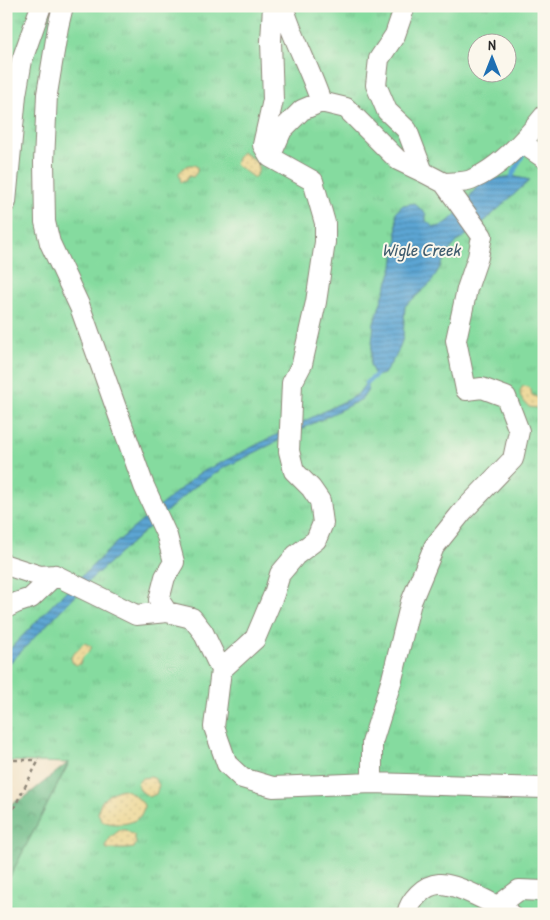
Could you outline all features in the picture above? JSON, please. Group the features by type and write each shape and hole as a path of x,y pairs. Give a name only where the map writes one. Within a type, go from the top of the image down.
{"street":[{"path":"6,202 16,95 22,60 41,6"},
{"path":"63,6 47,94 44,162 45,222 50,243 80,307 144,486 166,536 174,562 165,577 159,600 167,612"},
{"path":"221,670 255,639 274,594 280,574 296,555 316,540 323,523 320,501 294,471 289,451 292,383 302,364 316,302 325,242 325,223 313,181 270,157 263,145 273,100 271,41 273,6"},
{"path":"283,6 296,42 312,75 321,102"},
{"path":"405,6 395,35 379,59 376,85 387,110 407,130 423,172"},
{"path":"270,157 282,130 302,110 321,102 346,108 398,160 444,183 482,236 456,340 466,390 482,388 506,397 519,431 513,459 463,511 434,547 411,602 392,678 372,743 372,783"},
{"path":"444,183 470,181 496,165 522,143 544,116"},
{"path":"522,143 544,158"},
{"path":"6,565 40,576 55,575 136,616 167,612 192,618 203,632 221,670 214,727 226,764 242,778 273,788 372,783 544,788"},
{"path":"6,608 31,598 55,575"},
{"path":"407,914 409,906 416,896 438,884 453,886 504,910 519,890 544,891"}],"path":[{"path":"6,760 39,760 6,823"}],"green space":[{"path":"6,6 544,6 544,914 6,914 6,884 69,763 6,761"},
{"path":"69,762 6,884 6,806 24,798"}],"sand":[{"path":"242,152 257,162 258,170 254,178 235,164"},
{"path":"189,165 197,167 197,172 193,177 189,176 185,181 181,182 179,173"},
{"path":"523,386 528,387 532,395 539,398 541,404 537,408 529,407 521,398 520,391"},
{"path":"84,643 91,646 91,649 83,657 80,664 76,665 72,662 71,657"},
{"path":"142,778 154,778 159,785 156,794 149,797 141,791 137,784"},
{"path":"123,789 142,802 144,805 143,812 139,817 128,823 115,824 102,821 98,813 100,804 110,794"},
{"path":"120,830 125,830 134,835 136,843 134,848 107,849 105,846 111,837"}],"water":[{"name":"Wigle Creek","path":"512,176 530,180 486,220 457,242 449,251 431,283 405,306 403,338 397,354 384,374 375,376 370,365 374,323 393,266 397,239 396,212 403,205 414,203 426,214 426,221 436,227 449,221 455,215 481,181"},
{"path":"368,383 368,390 362,399 222,469 193,488 92,578 6,667 6,653 59,598 117,542 198,474 357,395"}],"waterway":[{"name":"Wigle Creek","path":"512,176 524,152"},
{"name":"Wigle Creek","path":"366,383 375,376"}]}
